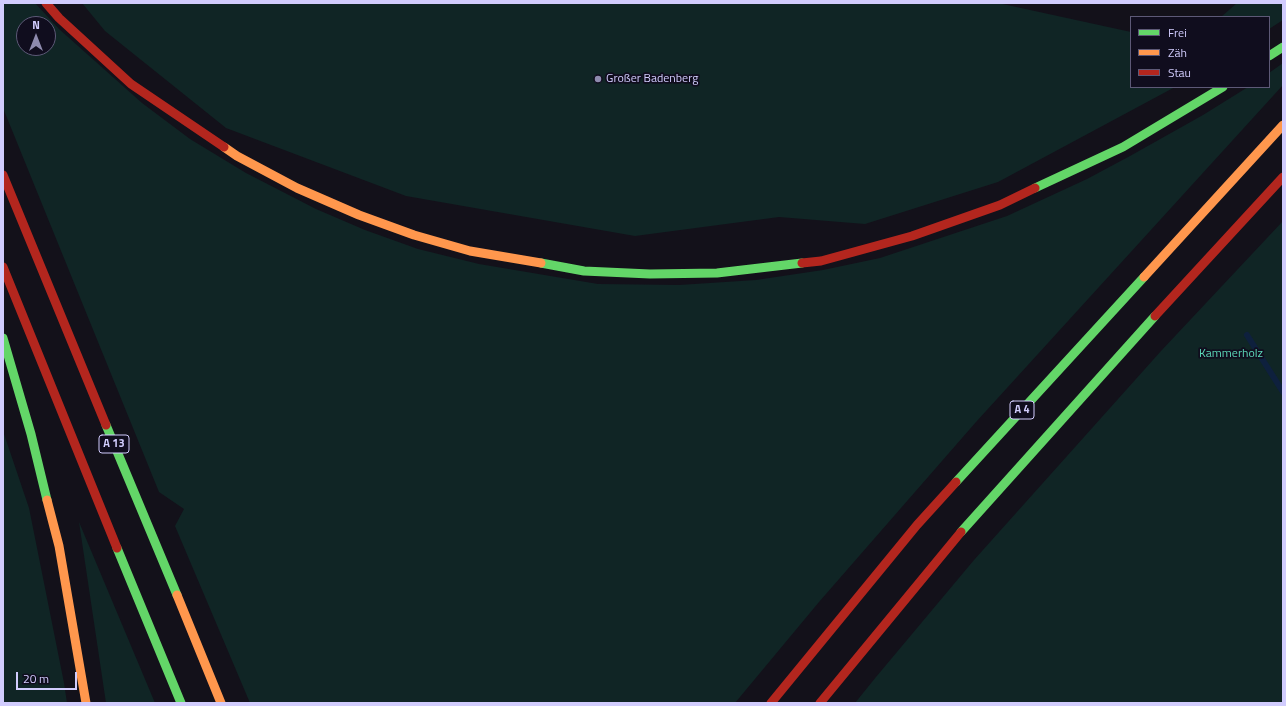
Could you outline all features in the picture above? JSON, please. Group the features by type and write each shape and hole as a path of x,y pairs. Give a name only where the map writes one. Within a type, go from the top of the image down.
{"highway":[{"path":"46,3 59,18 130,84 237,156 297,188 358,215 414,235 470,251 584,271 650,274 717,273 821,261 912,236 1000,205 1123,147 1221,88"},
{"path":"1270,55 1283,47"},
{"name":"A 4","path":"771,703 917,525 1283,125"},
{"name":"A 13","path":"3,175 221,703"},
{"path":"820,703 960,534 1151,321 1283,177"},
{"path":"3,267 107,525 181,703"},
{"path":"3,338 31,434 59,546 86,703"}],"green space":[{"path":"3,3 35,3 47,16 16,16 16,56 56,56 56,26 142,103 190,139 246,173 316,209 365,230 418,249 479,264 598,284 679,285 756,280 823,270 880,258 1007,216 1087,179 1203,115 1246,88 1270,88 1270,72 1283,63 1283,85 976,422 819,602 735,703 250,703 175,526 184,509 159,492 3,108"},
{"path":"82,3 998,3 1130,32 1130,88 1173,88 998,182 865,224 779,217 635,236 406,196 226,128 105,31"},
{"path":"1237,3 1283,3 1283,20 1270,28 1270,16 1222,16"},
{"name":"Kammerholz","path":"1283,221 1283,703 855,703 974,560 1161,351"},
{"path":"3,431 29,508 67,703 3,703"},
{"path":"79,522 155,703 106,703"}],"waterway":[{"path":"1247,335 1283,392"}],"traffic: fast":[{"path":"1270,55 1283,47"},
{"path":"1035,188 1123,147 1221,88"},
{"path":"541,263 584,271 650,274 717,273 802,263"},
{"path":"956,482 1144,277"},
{"path":"961,532 1155,316"},
{"path":"3,338 31,434 47,500"},
{"path":"106,425 177,595"},
{"path":"117,548 181,703"}],"traffic: slow":[{"path":"1144,277 1283,125"},
{"path":"224,147 237,156 297,188 359,215 414,235 470,251 541,263"},
{"path":"47,500 59,546 86,703"},
{"path":"177,595 221,703"}],"traffic: jam":[{"path":"46,3 59,18 131,84 224,147"},
{"path":"3,175 106,425"},
{"path":"1155,316 1283,177"},
{"path":"802,263 821,261 912,236 1000,205 1035,188"},
{"path":"3,267 117,548"},
{"path":"771,703 917,525 956,482"},
{"path":"820,703 961,532"}],"place":[{"name":"Großer Badenberg","path":"598,79"}]}
